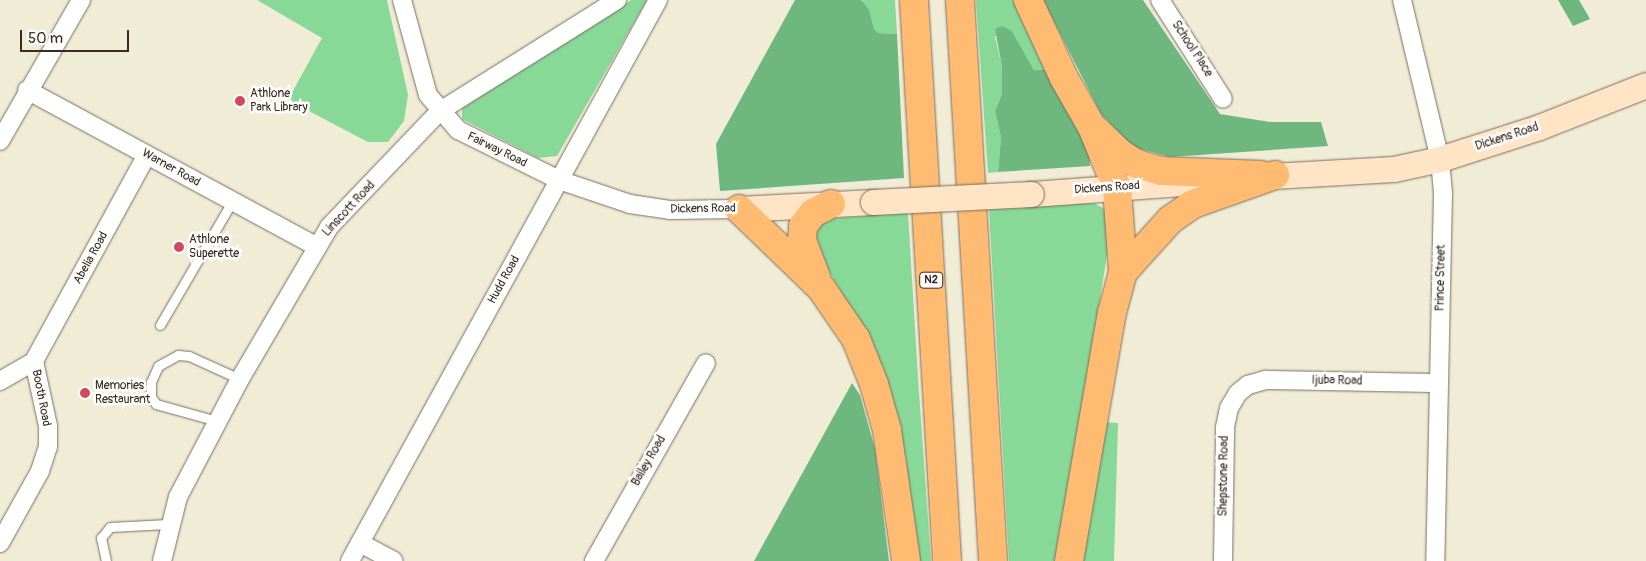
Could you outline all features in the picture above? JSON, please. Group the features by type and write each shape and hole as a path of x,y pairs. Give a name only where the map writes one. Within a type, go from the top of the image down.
{"highway":[{"name":"N2","path":"914,0 947,561"},
{"path":"960,0 993,561"},
{"path":"1028,0 1064,78 1092,127 1117,188 1124,272 1112,313 1070,561"},
{"path":"1092,127 1121,154 1137,164 1161,171 1275,175"},
{"path":"1124,272 1170,220 1193,204 1275,175"},
{"path":"821,288 802,240 803,226 813,213 831,204"},
{"path":"739,209 821,288 856,339 874,384 887,430 906,561"}],"street":[{"path":"0,141 27,90 81,0"},
{"name":"Fairway Road","path":"402,0 418,69 428,95 440,111 472,139 559,180"},
{"name":"Linscott Road","path":"162,561 168,524 178,497 240,379 315,246 329,227 440,111 617,0"},
{"name":"Hudd Road","path":"350,561 658,0"},
{"name":"School Place","path":"1160,0 1223,99"},
{"name":"Prince Street","path":"1402,0 1440,159 1443,193 1435,561"},
{"name":"Dickens Road","path":"559,180 654,209 739,209 1031,194 1275,175 1394,169 1440,159 1539,127 1646,85"},
{"name":"Warner Road","path":"27,90 315,246"},
{"name":"Abelia Road","path":"34,361 147,155"},
{"path":"0,380 34,361"},
{"name":"Booth Road","path":"0,543 40,471 48,447 48,426 34,361"},
{"name":"Bailey Road","path":"594,561 706,363"},
{"name":"Ijuba Road","path":"1238,394 1248,385 1266,380 1438,383"},
{"name":"Shepstone Road","path":"1222,561 1225,427 1229,408 1238,394"},
{"path":"360,543 394,561"}],"lane":[{"path":"160,325 232,202"},
{"path":"217,421 156,404 151,397 150,382 158,366 178,355 189,356 240,379"},
{"path":"106,561 101,538 110,527 168,524"}],"green space":[{"path":"257,0 387,0 408,95 404,121 388,142 368,142 288,100 322,38"},
{"path":"631,0 647,0 557,156 538,158 462,119 462,108"},
{"path":"795,0 861,0 869,9 874,29 878,33 897,34 904,178 720,191 716,144"},
{"path":"861,0 895,0 897,34 878,33 874,29 869,9"},
{"path":"976,0 1013,0 1045,70 1034,70 1012,31 995,36 1002,67 1002,94 995,111 1001,137 998,172 988,173"},
{"path":"1043,0 1143,0 1220,114 1270,122 1321,122 1328,146 1170,157 1133,147 1101,114"},
{"path":"1558,0 1579,0 1590,19 1573,26"},
{"path":"1002,26 1012,31 1034,70 1045,70 1089,149 1090,166 998,172 1001,137 995,111 1002,94 1002,67 995,29"},
{"path":"1094,203 1108,211 1112,224 1058,561 1009,561 989,209"},
{"path":"908,213 931,561 917,561 866,334 812,243 813,225 822,219"},
{"path":"852,383 860,395 875,449 889,561 754,561"},
{"path":"1103,422 1118,423 1114,561 1082,561"}],"place":[{"name":"Athlone Park Library","path":"240,101"},
{"name":"Athlone Superette","path":"179,247"},
{"name":"Memories Restaurant","path":"85,393"}]}
